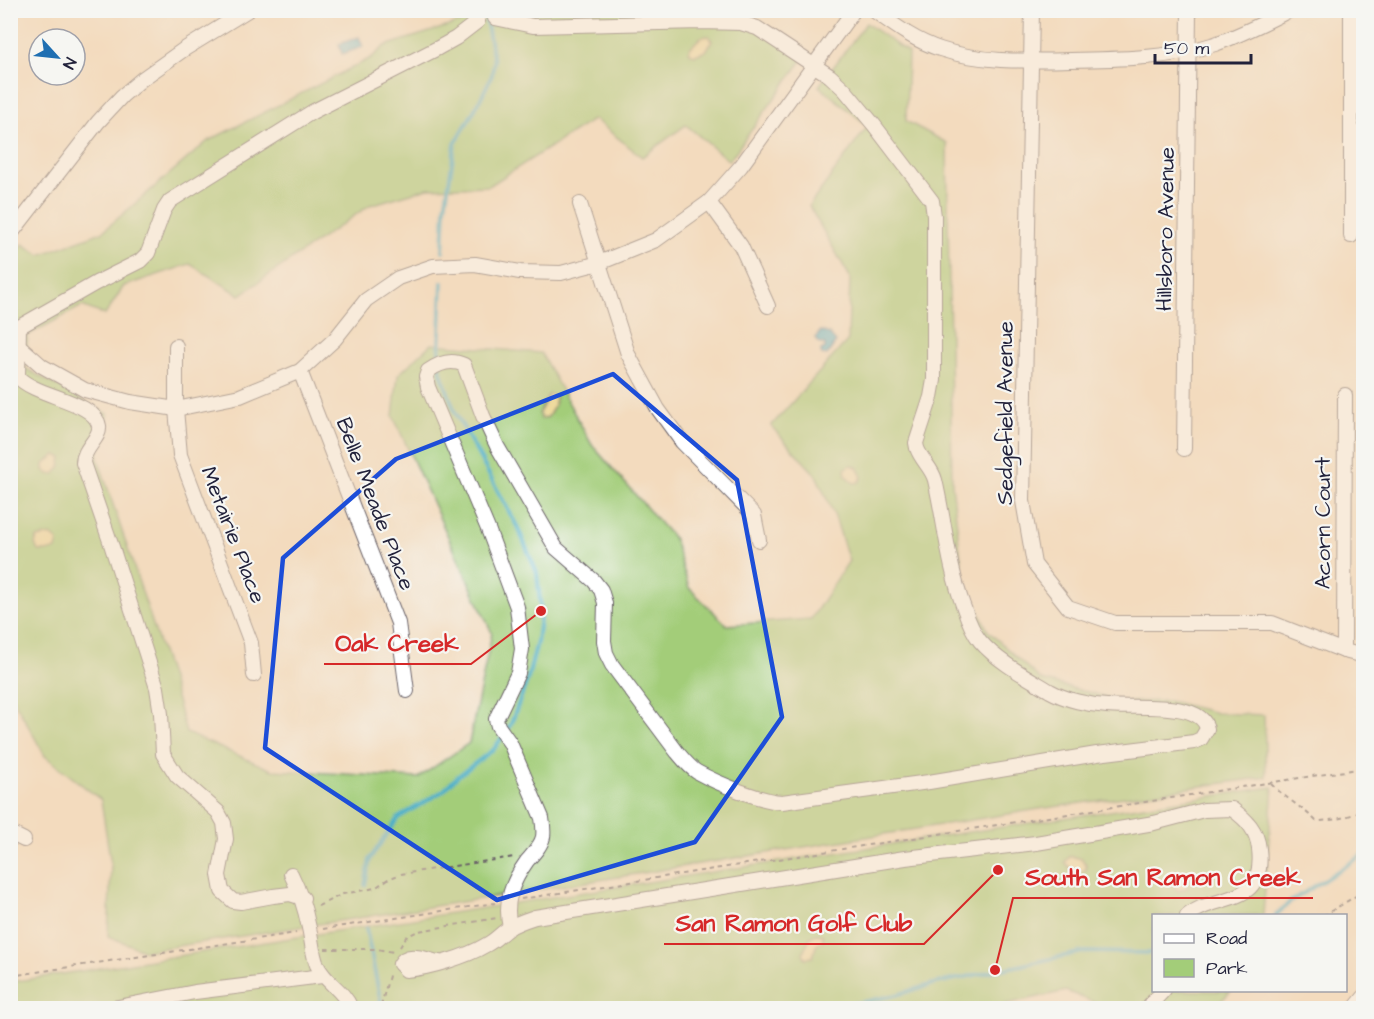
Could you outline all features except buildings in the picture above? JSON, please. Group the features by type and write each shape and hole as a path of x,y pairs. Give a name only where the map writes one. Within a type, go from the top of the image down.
{"street":[{"path":"10,235 98,122 122,96 183,50 248,10"},
{"path":"15,342 42,366 85,390 130,402 176,409 240,396 300,371 335,339 366,300 398,278 433,266 475,264 520,272 561,273 599,263 656,240 709,202 741,166 854,10"},
{"path":"873,10 905,33 938,49 995,60 1113,59 1167,54 1214,44 1290,10"},
{"name":"Sedgefield Avenue","path":"1032,10 1023,501 1034,564 1068,607 1115,622 1272,623 1344,651 1364,656"},
{"name":"Hillsboro Avenue","path":"1184,449 1189,10"},
{"path":"1351,10 1351,236"},
{"path":"439,962 462,956 487,945 508,914 525,864 543,837 542,818 496,719 518,673 522,649 517,607 428,387 426,377 431,368 449,361 464,365 492,436 556,549 594,581 601,590 605,603 606,653 612,665 677,752 696,771 760,798 782,802 929,782 1201,739 1208,729 1201,717 1189,711 1107,706 1086,703 1054,693 997,656 980,642 972,629 951,567 934,477 919,454 916,443 934,380 934,216 932,201 874,126 830,76 813,67 757,28 741,23 533,26 495,18"},
{"path":"303,898 290,894 242,902 233,901 222,891 219,875 226,839 224,823 218,812 177,776 163,754 157,688 83,463 84,452 98,434 97,420 86,408 59,400 24,384 18,377 15,342 19,327 140,261 148,253 164,210 170,201 312,112 438,48 478,21"},
{"path":"709,202 741,246 768,306"},
{"path":"580,204 628,354 658,409 682,442 754,515 759,540"},
{"name":"Metairie Place","path":"176,346 176,409 180,455 251,643 254,675"},
{"name":"Belle Meade Place","path":"300,371 398,623 407,691"},
{"name":"Acorn Court","path":"1344,651 1345,395"},
{"path":"508,914 535,917 905,858 1036,843 1155,823 1204,810 1232,809 1254,828 1260,858 1257,877 1248,890 1233,898 1188,914"},
{"path":"10,833 24,840"},
{"path":"291,874 303,898 313,950 322,976 337,987 351,1008"},
{"path":"113,1008 195,992 322,976"},
{"path":"1147,1008 1162,992"},
{"path":"1355,1008 1364,997"}],"path":[{"path":"10,976 309,926 508,914 1364,768"},
{"path":"1270,783 1316,821 1329,821 1364,810"},
{"path":"309,926 317,906 343,894 375,888 387,879 401,874 533,853"},
{"path":"1325,914 1364,891"},
{"path":"313,950 343,948 366,951 377,949 398,953 402,941 410,933 488,920 508,914"},
{"path":"381,1006 390,969"}],"highlighted area":[{"path":"613,374 737,480 782,717 695,842 497,900 265,748 283,558 396,459"}],"green space":[{"path":"510,11 725,11 761,25 806,55 729,161 686,125 642,157 594,119 489,186 428,188 370,205 240,295 190,264 124,286 105,315 82,306 28,335 25,368 108,414 97,456 170,676 186,733 272,770 418,778 469,743 492,633 393,416 398,375 431,344 541,353 592,445 674,539 689,588 727,625 811,619 849,561 835,517 816,475 771,426 848,340 850,277 809,206 868,126 819,86 866,23 908,53 906,121 947,143 952,484 963,577 988,631 1041,680 1125,702 1169,701 1217,713 1264,715 1266,777 1039,809 145,951 108,936 111,865 101,800 45,756 11,695 10,260 23,244 40,255 102,232 208,141 371,58 385,46 474,18"},
{"path":"1273,787 1263,914 1152,914 1152,992 1230,992 1214,1008 1108,1008 1066,991 988,1008 11,1008 11,982 949,835"}],"sand":[{"path":"709,36 712,41 706,51 695,55 689,53 689,49 701,37"},
{"path":"549,394 555,396 555,405 548,417 541,419 539,413"},
{"path":"56,455 62,458 60,468 54,474 49,474 44,470 44,464"},
{"path":"851,465 857,467 862,477 859,482 854,483 846,476 845,469"},
{"path":"51,535 58,541 56,549 38,551 35,544 37,538"},
{"path":"1070,856 1082,859 1086,864 1086,870 1079,872 1070,868 1065,862"},
{"path":"1175,872 1180,873 1187,881 1187,888 1178,891 1172,884 1171,878"},
{"path":"816,934 823,935 823,940 816,946 813,957 805,958 803,953 810,937"}],"water":[{"path":"359,37 363,47 342,54 339,44"},
{"path":"821,331 829,334 836,342 827,355 821,353 825,344 820,344 815,338"}],"waterway":[{"path":"443,251 445,208 455,144 492,75 494,61 484,10"},
{"path":"365,885 370,859 398,818 443,791 458,776 494,749 511,724 528,678 537,642 541,611 537,573 518,528 455,412 441,373 439,358 442,282"},
{"path":"1277,914 1290,902 1364,854"},
{"path":"366,928 382,1008"},
{"path":"833,1008 1083,952 1152,953"}],"place":[{"name":"Oak Creek","path":"541,611"},
{"name":"San Ramon Golf Club","path":"998,870"},
{"name":"South San Ramon Creek","path":"995,970"}]}
